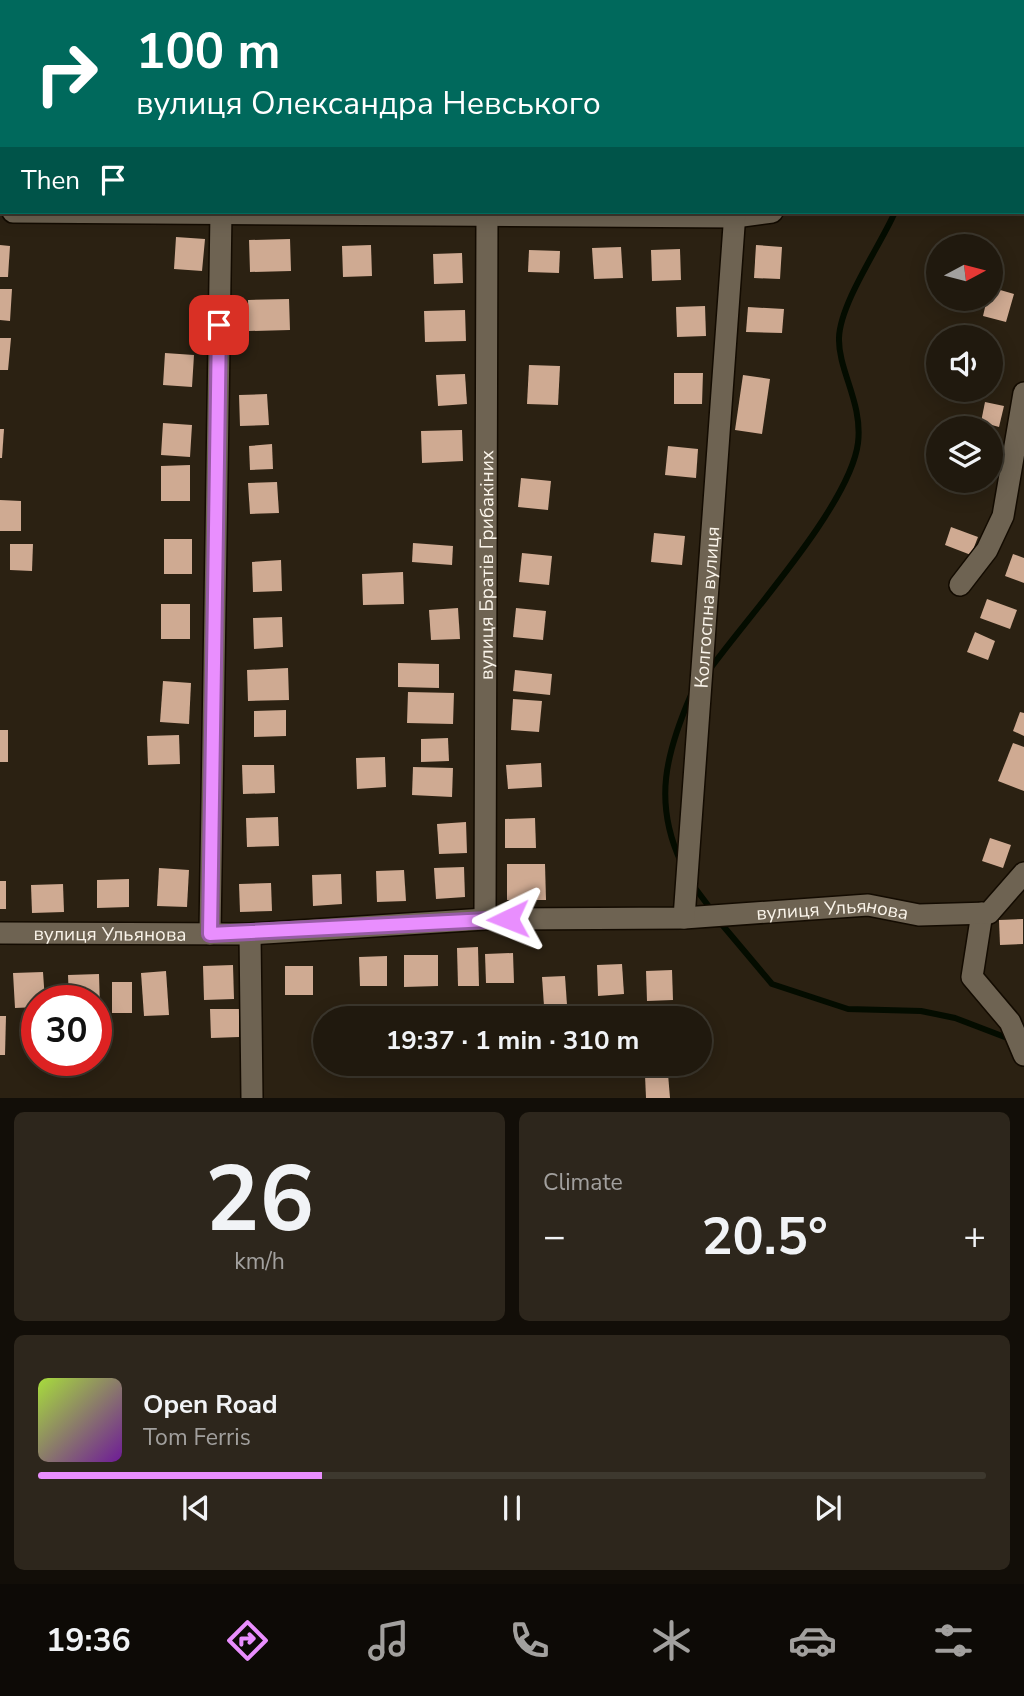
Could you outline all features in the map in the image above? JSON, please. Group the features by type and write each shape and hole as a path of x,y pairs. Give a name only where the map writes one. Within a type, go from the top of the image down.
{"street":[{"path":"210,934 221,214"},
{"name":"вулиця Братів Грибакіних","path":"485,919 486,214"},
{"name":"Колгоспна вулиця","path":"684,918 735,214"},
{"path":"960,585 987,550 1003,516 1024,393"},
{"path":"1024,873 989,913 982,913 972,976 1010,1022 1024,1055"},
{"name":"вулиця Ульянова","path":"0,933 250,934 485,919 684,918 868,905 919,915 982,913"},
{"path":"250,934 252,1097"}],"building":[{"path":"176,237 205,239 202,271 174,269"},
{"path":"290,239 291,271 250,272 249,240"},
{"path":"0,245 10,246 8,277 0,277"},
{"path":"371,245 372,276 343,277 342,246"},
{"path":"756,245 782,247 780,279 754,278"},
{"path":"621,247 623,278 594,279 592,248"},
{"path":"680,249 681,280 652,281 651,250"},
{"path":"529,250 560,251 559,273 528,272"},
{"path":"462,253 463,283 434,284 433,254"},
{"path":"0,289 12,289 10,321 0,320"},
{"path":"1003,291 1014,294 1006,322 983,316 984,312 1003,312"},
{"path":"289,299 290,330 249,331 248,300"},
{"path":"705,306 706,336 677,337 676,307"},
{"path":"748,307 784,309 782,333 746,332"},
{"path":"465,310 466,341 425,342 424,311"},
{"path":"0,338 11,338 8,370 0,370"},
{"path":"165,353 194,355 192,387 163,385"},
{"path":"529,365 560,366 558,405 527,404"},
{"path":"674,373 703,373 702,404 674,404"},
{"path":"465,374 467,404 438,406 436,375"},
{"path":"743,375 770,379 762,434 735,430"},
{"path":"267,394 269,425 240,426 239,395"},
{"path":"985,402 1004,406 1002,416 982,416"},
{"path":"163,423 192,425 190,457 161,455"},
{"path":"0,429 4,429 2,458 0,458"},
{"path":"462,430 463,461 422,463 421,431"},
{"path":"272,444 273,469 250,470 249,446"},
{"path":"668,446 698,449 696,478 665,475"},
{"path":"190,465 190,501 161,501 161,466"},
{"path":"521,478 551,481 548,510 518,507"},
{"path":"277,482 279,513 250,514 248,483"},
{"path":"0,500 21,501 21,531 0,531"},
{"path":"951,527 978,537 971,555 945,545"},
{"path":"654,533 685,536 682,565 651,562"},
{"path":"164,539 192,539 192,574 164,574"},
{"path":"413,543 453,546 452,565 412,562"},
{"path":"10,544 33,544 32,571 10,570"},
{"path":"522,553 552,556 549,585 519,582"},
{"path":"1013,554 1024,558 1024,583 1005,576"},
{"path":"281,560 282,591 253,592 252,562"},
{"path":"403,572 404,604 363,605 362,574"},
{"path":"987,599 1017,610 1010,629 980,618"},
{"path":"161,604 190,604 190,639 161,639"},
{"path":"458,608 460,639 431,640 429,610"},
{"path":"516,608 546,611 543,640 513,637"},
{"path":"282,617 283,647 254,649 253,618"},
{"path":"975,632 995,641 988,660 967,652"},
{"path":"398,663 439,664 439,688 398,687"},
{"path":"288,668 289,700 248,701 247,670"},
{"path":"515,670 552,674 550,695 513,691"},
{"path":"163,681 191,683 189,724 160,722"},
{"path":"408,692 454,693 453,724 407,723"},
{"path":"513,699 542,701 539,732 511,730"},
{"path":"286,710 286,736 254,737 254,711"},
{"path":"1020,712 1024,713 1024,736 1013,731"},
{"path":"0,730 8,730 8,762 0,762"},
{"path":"179,735 180,764 148,765 147,736"},
{"path":"448,738 449,761 421,762 421,739"},
{"path":"1013,743 1024,747 1024,791 998,781"},
{"path":"385,757 386,787 357,789 356,758"},
{"path":"541,763 542,787 508,789 506,765"},
{"path":"242,765 274,765 275,793 243,794"},
{"path":"413,767 453,768 452,797 412,795"},
{"path":"278,817 279,846 247,847 246,818"},
{"path":"535,818 536,848 505,848 505,819"},
{"path":"466,822 467,853 439,854 437,824"},
{"path":"990,838 1011,845 1003,868 982,861"},
{"path":"507,864 545,864 546,900 507,900"},
{"path":"464,867 465,897 436,899 434,868"},
{"path":"159,868 189,870 187,907 157,906"},
{"path":"404,870 406,901 377,902 376,871"},
{"path":"341,874 342,904 313,906 312,875"},
{"path":"129,879 129,907 97,908 97,880"},
{"path":"0,881 6,881 6,909 0,909"},
{"path":"271,883 272,911 240,912 239,884"},
{"path":"63,884 64,912 32,913 31,885"},
{"path":"1023,919 1023,944 1000,945 999,920"},
{"path":"478,947 479,986 458,986 457,948"},
{"path":"513,953 514,983 486,983 485,954"},
{"path":"404,955 438,955 438,986 404,987"},
{"path":"387,956 387,986 360,986 359,957"},
{"path":"622,964 624,994 598,996 597,965"},
{"path":"233,965 234,999 204,1000 203,966"},
{"path":"285,966 313,966 313,995 285,995"},
{"path":"672,970 673,1000 647,1001 646,971"},
{"path":"166,971 169,1015 144,1016 141,973"},
{"path":"43,972 44,985 21,985 21,1008 15,1008 13,973"},
{"path":"99,974 99,985 68,985 68,975"},
{"path":"565,976 567,1005 544,1006 542,977"},
{"path":"112,982 132,982 132,1013 112,1013"},
{"path":"210,1009 239,1009 239,1037 211,1038"},
{"path":"0,1016 6,1016 5,1055 0,1055"},
{"path":"645,1076 668,1076 670,1098 646,1098"}],"waterway":[{"path":"710,669 818,528 851,468 859,428 842,362 839,338 841,324 853,292 894,214"},
{"path":"681,862 667,819 666,778 675,737 691,695"},
{"path":"692,884 713,912"},
{"path":"719,921 772,984 848,1009 921,1011 955,1018 1010,1039"}],"route":[{"path":"219,325 210,934 508,919"}]}
